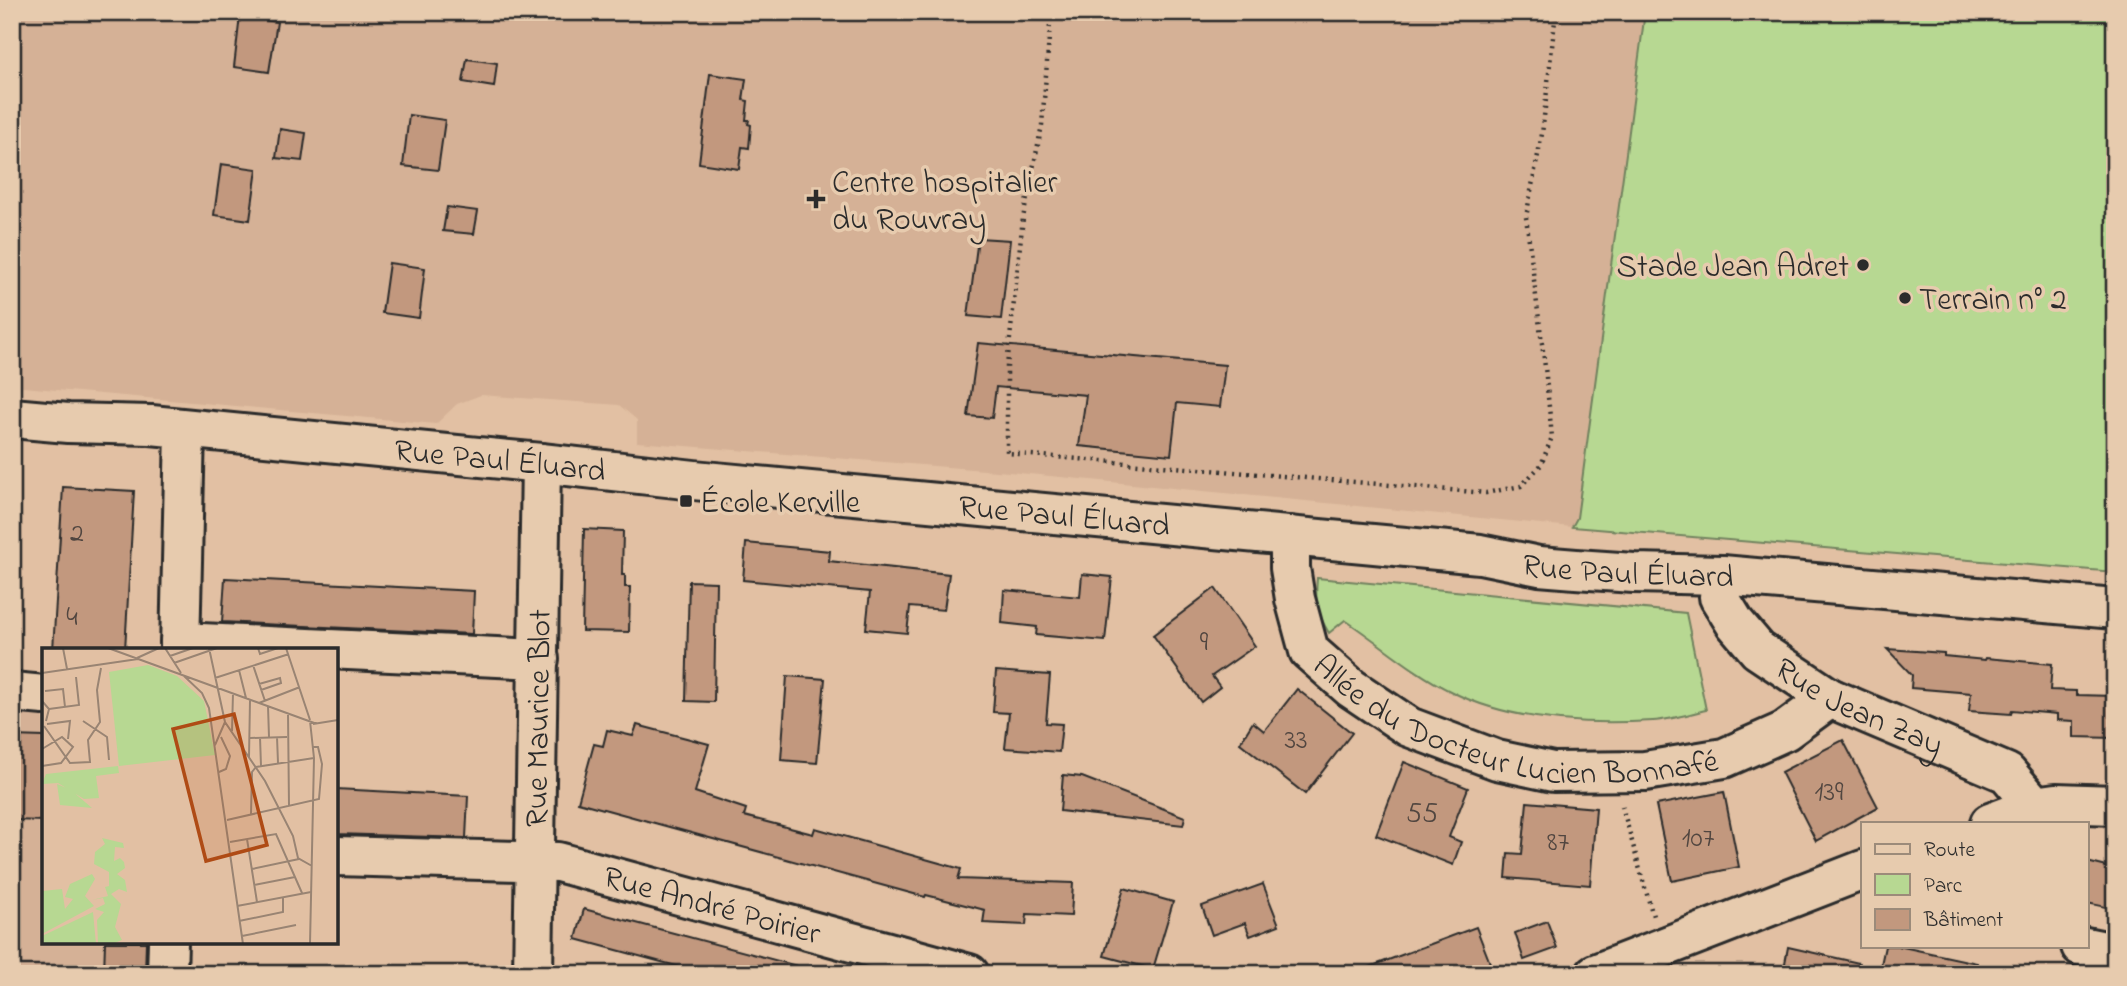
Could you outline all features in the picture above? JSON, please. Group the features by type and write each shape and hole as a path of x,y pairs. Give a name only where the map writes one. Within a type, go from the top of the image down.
{"street":[{"name":"Rue Paul Éluard","path":"12,418 185,429 708,482 1480,554 1539,566 1634,573 1721,575 2115,609"},
{"path":"185,429 180,646 235,648"},
{"name":"Rue Maurice Blot","path":"533,974 541,463"},
{"name":"Allée du Docteur Lucien Bonnafé","path":"1290,536 1293,589 1309,651 1350,688 1409,727 1497,760 1553,772 1645,771 1724,758 1786,732 1830,698"},
{"name":"Rue Jean Zay","path":"1721,575 1719,597 1735,623 1758,650 1830,698 2007,773 2035,807"},
{"path":"338,652 539,659"},
{"path":"12,692 42,695"},
{"path":"1993,822 2035,807 2056,803 2115,805"},
{"name":"Rue André Poirier","path":"338,856 558,862 969,974"},
{"path":"1595,974 1861,871"},
{"path":"167,974 168,944"},
{"path":"2088,947 2115,953"}],"path":[{"path":"1051,12 1042,125 1023,218 1007,366 1007,453 1486,493 1521,486 1541,465 1552,437 1526,217 1542,134 1556,12"},
{"path":"1612,771 1662,948"}],"shaded area":[{"name":"Centre hospitalier du Rouvray","path":"12,12 1645,12 1577,518 1572,527 1009,472 637,442 637,420 619,405 481,395 457,404 436,424 12,386"},
{"path":"12,708 42,711 42,944 149,944 148,974 12,974"}],"green space":[{"name":"Stade Jean Adret","path":"1645,12 2115,12 2115,572 1572,527 1577,518"},
{"path":"1317,578 1686,613 1706,710 1653,721 1603,722 1525,715 1475,702 1424,676 1345,620 1329,633 1317,607"}],"building":[{"path":"240,16 277,22 269,72 234,67"},
{"path":"467,59 497,63 494,87 463,82"},
{"path":"710,74 746,79 743,100 748,101 746,120 749,120 748,124 751,125 749,148 742,147 739,169 699,163"},
{"path":"409,115 445,120 438,170 403,166"},
{"path":"280,129 306,133 302,161 276,158"},
{"path":"221,164 257,169 250,220 214,215"},
{"path":"447,207 478,211 474,234 443,231"},
{"path":"978,238 1010,240 1001,319 968,316"},
{"path":"389,263 425,268 419,318 382,313"},
{"path":"978,343 1225,365 1220,407 1177,403 1171,455 1079,446 1086,395 996,387 992,418 968,416"},
{"path":"63,487 134,491 125,648 53,648"},
{"path":"584,529 623,531 622,575 625,575 625,587 630,587 629,632 582,631"},
{"path":"746,543 830,551 829,561 949,574 944,610 910,607 907,633 866,629 870,592 743,580"},
{"path":"1082,574 1112,577 1105,641 1036,635 1037,627 1002,623 1004,590 1080,597"},
{"path":"225,578 474,591 472,634 222,622"},
{"path":"689,581 716,582 714,702 686,701"},
{"path":"1215,588 1255,646 1212,676 1220,687 1201,702 1153,635"},
{"path":"1887,649 2052,664 2050,690 2076,691 2076,695 2115,696 2115,738 2074,737 2074,721 2057,720 2057,714 2012,710 2011,714 1969,711 1971,693 1911,688 1912,675"},
{"path":"996,671 1050,675 1046,723 1062,724 1059,752 1005,748 1009,713 993,712"},
{"path":"787,676 825,679 817,763 781,760"},
{"path":"1297,689 1352,733 1305,794 1240,743 1253,722 1264,731"},
{"path":"637,725 709,744 695,792 746,809 744,816 813,834 815,828 961,869 958,879 1073,883 1071,916 1027,914 1026,925 983,923 985,910 926,895 925,897 578,802 594,744 603,746 607,730 633,736"},
{"path":"12,736 42,737 42,821 12,820"},
{"path":"1843,740 1878,807 1816,841 1781,772"},
{"path":"1404,762 1468,788 1449,837 1461,842 1453,865 1376,835"},
{"path":"1063,775 1082,777 1185,817 1183,825 1060,811"},
{"path":"338,789 468,796 466,838 338,834"},
{"path":"1724,792 1739,867 1672,881 1656,805"},
{"path":"1527,802 1596,808 1590,885 1506,878 1508,853 1522,854"},
{"path":"2088,862 2115,869 2115,909 2088,903"},
{"path":"1263,884 1279,925 1250,936 1245,923 1212,935 1202,906"},
{"path":"1124,888 1173,902 1153,969 1104,956"},
{"path":"584,909 797,966 796,974 706,974 576,939"},
{"path":"1547,921 1557,948 1524,960 1515,933"},
{"path":"1476,927 1490,963 1461,974 1359,974 1359,971"},
{"path":"105,944 146,944 145,974 104,974"},
{"path":"1788,947 1859,963 1858,974 1783,974"},
{"path":"1885,948 1907,948 1977,963 1976,974 1879,974"}],"place":[{"name":"Centre hospitalier du Rouvray","path":"816,199"},
{"name":"Stade Jean Adret","path":"1863,265"},
{"name":"Terrain n° 2","path":"1905,298"},
{"name":"École Kerville","path":"686,501"}]}
